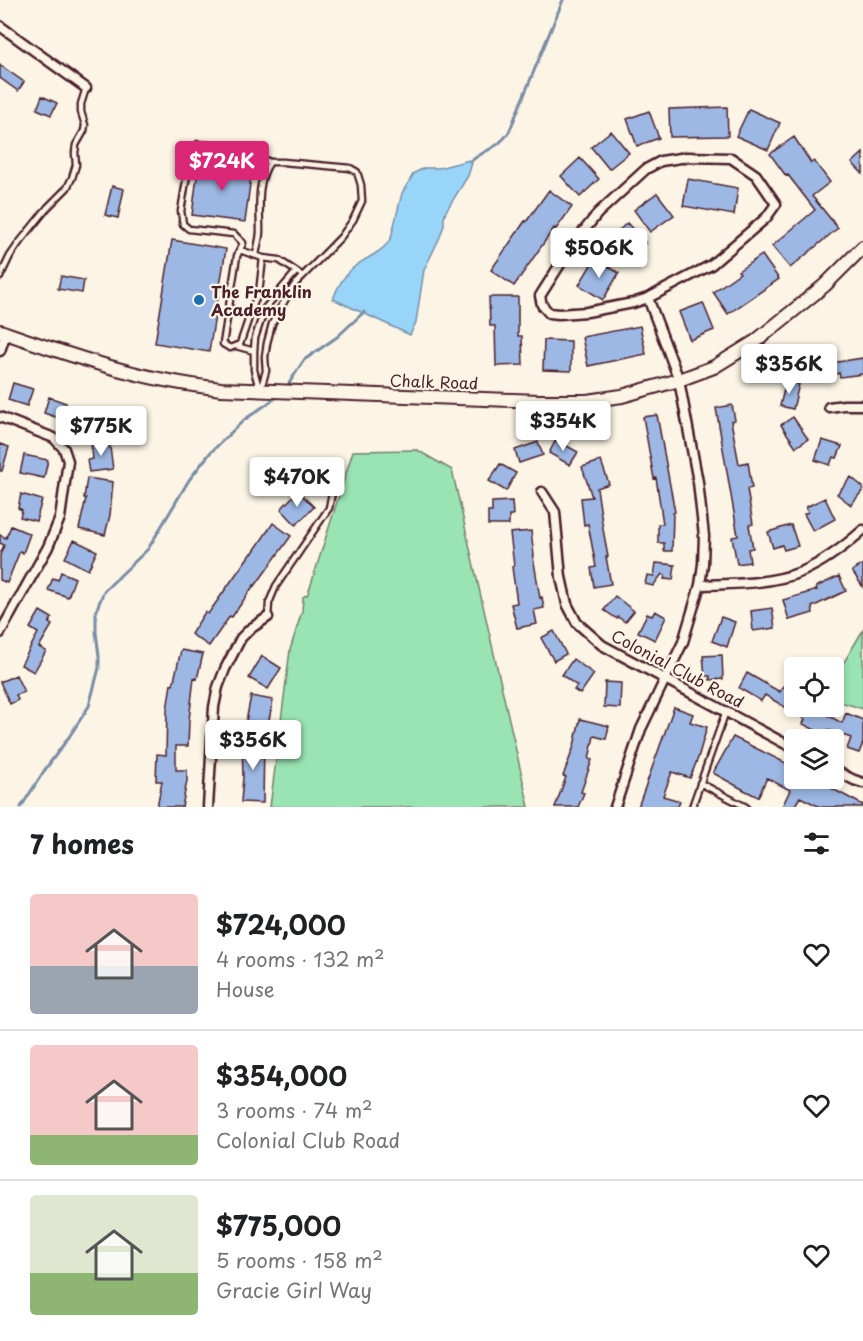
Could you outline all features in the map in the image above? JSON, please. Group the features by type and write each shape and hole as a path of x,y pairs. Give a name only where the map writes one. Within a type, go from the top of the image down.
{"street":[{"path":"0,26 86,88"},
{"path":"687,157 731,158 756,175 776,204 766,218 711,265 648,298 587,312 559,314 549,313 542,305 540,296 571,247 598,213 646,170 661,161 687,157"},
{"name":"Chalk Road","path":"3,332 130,373 197,386 260,391 587,401 622,396 679,380 714,367 756,341 825,285 863,247"},
{"path":"615,807 641,729 683,642 700,585 703,564 704,536 698,482 679,380 648,298"},
{"path":"0,351 3,332"},
{"path":"830,407 863,405"},
{"path":"0,417 54,438 64,449 68,461 60,518 48,547 0,633"},
{"name":"Colonial Club Road","path":"542,492 555,512 561,577 567,604 576,623 602,645 784,743"},
{"path":"700,585 771,580 800,572 822,561 863,530"},
{"path":"208,807 214,706 218,687 241,638 268,617"},
{"path":"844,775 863,783"}],"lane":[{"path":"0,277 19,243 48,207 67,188 72,178 76,165 76,145 85,125 81,104 86,88"},
{"path":"260,391 266,371 265,357 272,324 295,284 341,237 353,220 362,201 361,185 357,172 350,168 270,162 251,154 198,144 190,157 180,211 183,224 189,229 234,234 243,243 237,256 223,344 231,348 240,344 259,293 263,258"},
{"path":"256,255 260,233 259,201 263,172 270,162"},
{"path":"240,250 263,258 279,260 303,276"},
{"path":"260,391 254,369 255,338 265,308 296,272"},
{"path":"236,346 254,351"},
{"path":"268,617 269,603 276,586 328,508 333,488"},
{"path":"692,807 726,711"},
{"path":"700,783 746,807"}],"green space":[{"path":"417,450 452,470 529,807 270,807 290,650 302,611 303,597 308,594 353,451"},
{"path":"863,630 863,709 844,703 844,662"}],"water":[{"path":"469,160 472,163 468,176 446,211 440,237 424,270 416,322 410,335 333,299 350,270 388,243 402,193 414,173 424,168 439,168"}],"building":[{"path":"0,65 24,82 18,91 0,78"},
{"path":"42,96 57,103 51,115 37,109"},
{"path":"727,107 728,136 670,137 669,109"},
{"path":"749,109 780,123 768,150 736,136"},
{"path":"649,111 659,138 637,146 627,119"},
{"path":"611,131 629,153 609,169 591,147"},
{"path":"794,137 811,163 814,161 830,182 812,196 838,228 790,268 772,246 815,210 770,154"},
{"path":"863,153 863,174 852,163"},
{"path":"580,158 599,179 580,197 561,176"},
{"path":"199,161 252,169 245,222 192,215"},
{"path":"688,179 738,188 734,215 683,206"},
{"path":"112,186 124,189 118,218 105,215"},
{"path":"549,190 572,207 556,229 554,228 514,286 491,270"},
{"path":"657,193 674,215 650,232 634,210"},
{"path":"627,223 646,243 625,263 605,243"},
{"path":"172,240 226,249 209,352 155,343"},
{"path":"762,255 779,279 728,314 713,292"},
{"path":"595,258 619,273 603,300 579,285"},
{"path":"61,276 84,280 82,293 58,289"},
{"path":"489,297 518,297 518,336 522,336 523,365 496,366 495,326 490,326"},
{"path":"703,303 714,330 690,340 679,312"},
{"path":"640,326 646,354 588,366 582,337"},
{"path":"544,340 571,341 571,371 543,370"},
{"path":"863,358 863,374 840,377 839,373 815,380 814,375 805,378 802,367 824,361 825,364"},
{"path":"786,381 799,384 793,409 780,406"},
{"path":"13,383 33,389 27,406 8,400"},
{"path":"49,397 66,403 61,419 44,413"},
{"path":"732,405 735,420 731,421 739,464 748,462 752,488 747,489 753,524 749,525 753,548 748,549 750,562 737,564 732,537 738,536 716,408"},
{"path":"85,414 99,431 87,440 74,423"},
{"path":"657,415 675,512 673,513 672,551 664,551 664,543 658,543 658,524 663,524 643,417"},
{"path":"793,417 808,439 796,447 781,425"},
{"path":"109,440 113,469 89,472 87,460 93,459 91,443"},
{"path":"556,440 578,452 570,465 549,453"},
{"path":"822,440 842,446 837,458 833,457 830,465 815,460"},
{"path":"538,442 543,455 519,463 515,450"},
{"path":"0,444 9,447 2,471 0,471"},
{"path":"24,455 48,460 44,478 20,473"},
{"path":"601,461 609,484 597,488 611,584 594,587 591,568 596,567 588,524 584,525 581,498 592,497 582,467"},
{"path":"319,462 331,470 319,490 301,480 310,465 315,468"},
{"path":"500,464 516,473 506,491 489,481"},
{"path":"851,477 863,487 863,490 851,505 837,494"},
{"path":"87,478 113,482 110,515 105,535 79,529 86,498 84,498"},
{"path":"298,491 314,507 296,525 281,509"},
{"path":"21,494 42,500 36,521 20,517 22,510 18,508"},
{"path":"825,498 835,519 813,531 804,514 808,512 806,507"},
{"path":"512,501 513,515 509,515 509,525 488,525 488,512 492,512 492,502"},
{"path":"273,523 291,536 209,646 191,634 205,612 208,614"},
{"path":"791,525 798,546 784,550 782,545 773,548 768,532"},
{"path":"11,526 30,534 23,553 20,551 7,583 0,580 0,555 4,545 0,543 0,535 6,538"},
{"path":"531,531 540,598 542,597 544,608 534,610 537,624 517,628 511,604 517,603 510,533"},
{"path":"74,540 97,551 88,570 65,558"},
{"path":"656,563 675,565 673,580 664,579 665,576 662,574 653,586 645,584 647,575 654,576"},
{"path":"863,564 863,587 852,571"},
{"path":"61,572 75,578 68,597 48,590 53,578 58,580"},
{"path":"839,576 846,591 812,607 813,613 789,620 783,600 817,590 816,587"},
{"path":"615,596 634,611 625,622 604,610"},
{"path":"772,608 775,628 753,631 751,611"},
{"path":"40,611 52,618 49,623 52,625 39,647 46,651 34,672 21,665 38,633 30,628"},
{"path":"655,611 666,617 655,640 638,632 647,614 652,616"},
{"path":"721,617 735,622 727,647 712,641"},
{"path":"554,631 566,654 554,661 541,638"},
{"path":"181,650 203,654 197,679 194,678 188,746 176,746 176,770 187,770 187,781 182,807 157,807 162,781 156,781 157,754 166,755 167,710 171,684 173,685"},
{"path":"722,655 723,679 710,680 710,676 705,676 703,656"},
{"path":"262,656 281,668 268,689 249,678"},
{"path":"573,659 594,674 580,694 574,690 577,686 562,675"},
{"path":"747,673 780,692 783,686 784,706 765,695 761,701 739,688"},
{"path":"16,675 24,692 16,695 18,700 10,704 0,682"},
{"path":"605,682 621,683 620,708 604,707"},
{"path":"251,696 273,700 268,725 246,721"},
{"path":"674,707 693,714 690,722 707,727 698,758 690,778 672,772 663,796 680,801 678,807 638,807"},
{"path":"846,713 863,720 863,743 859,753 847,749 851,738 844,736 844,729 813,729 803,724 805,719 802,717 831,717 842,723"},
{"path":"580,719 609,726 606,739 594,736 589,759 592,760 578,807 555,807 566,777 563,776 574,746"},
{"path":"733,737 784,762 784,787 767,778 758,797 713,773"},
{"path":"242,740 264,740 263,803 241,802"},
{"path":"788,789 833,789 863,807 820,807 800,797 794,807 782,807 790,790"}],"waterway":[{"path":"470,162 496,146 509,132 563,0"},
{"path":"286,388 304,360 337,337 364,312"},
{"path":"21,807 89,706 99,668 96,611 104,591 148,549 189,480 210,453 244,420 280,395"}],"place":[{"name":"The Franklin Academy","path":"199,300"}]}
